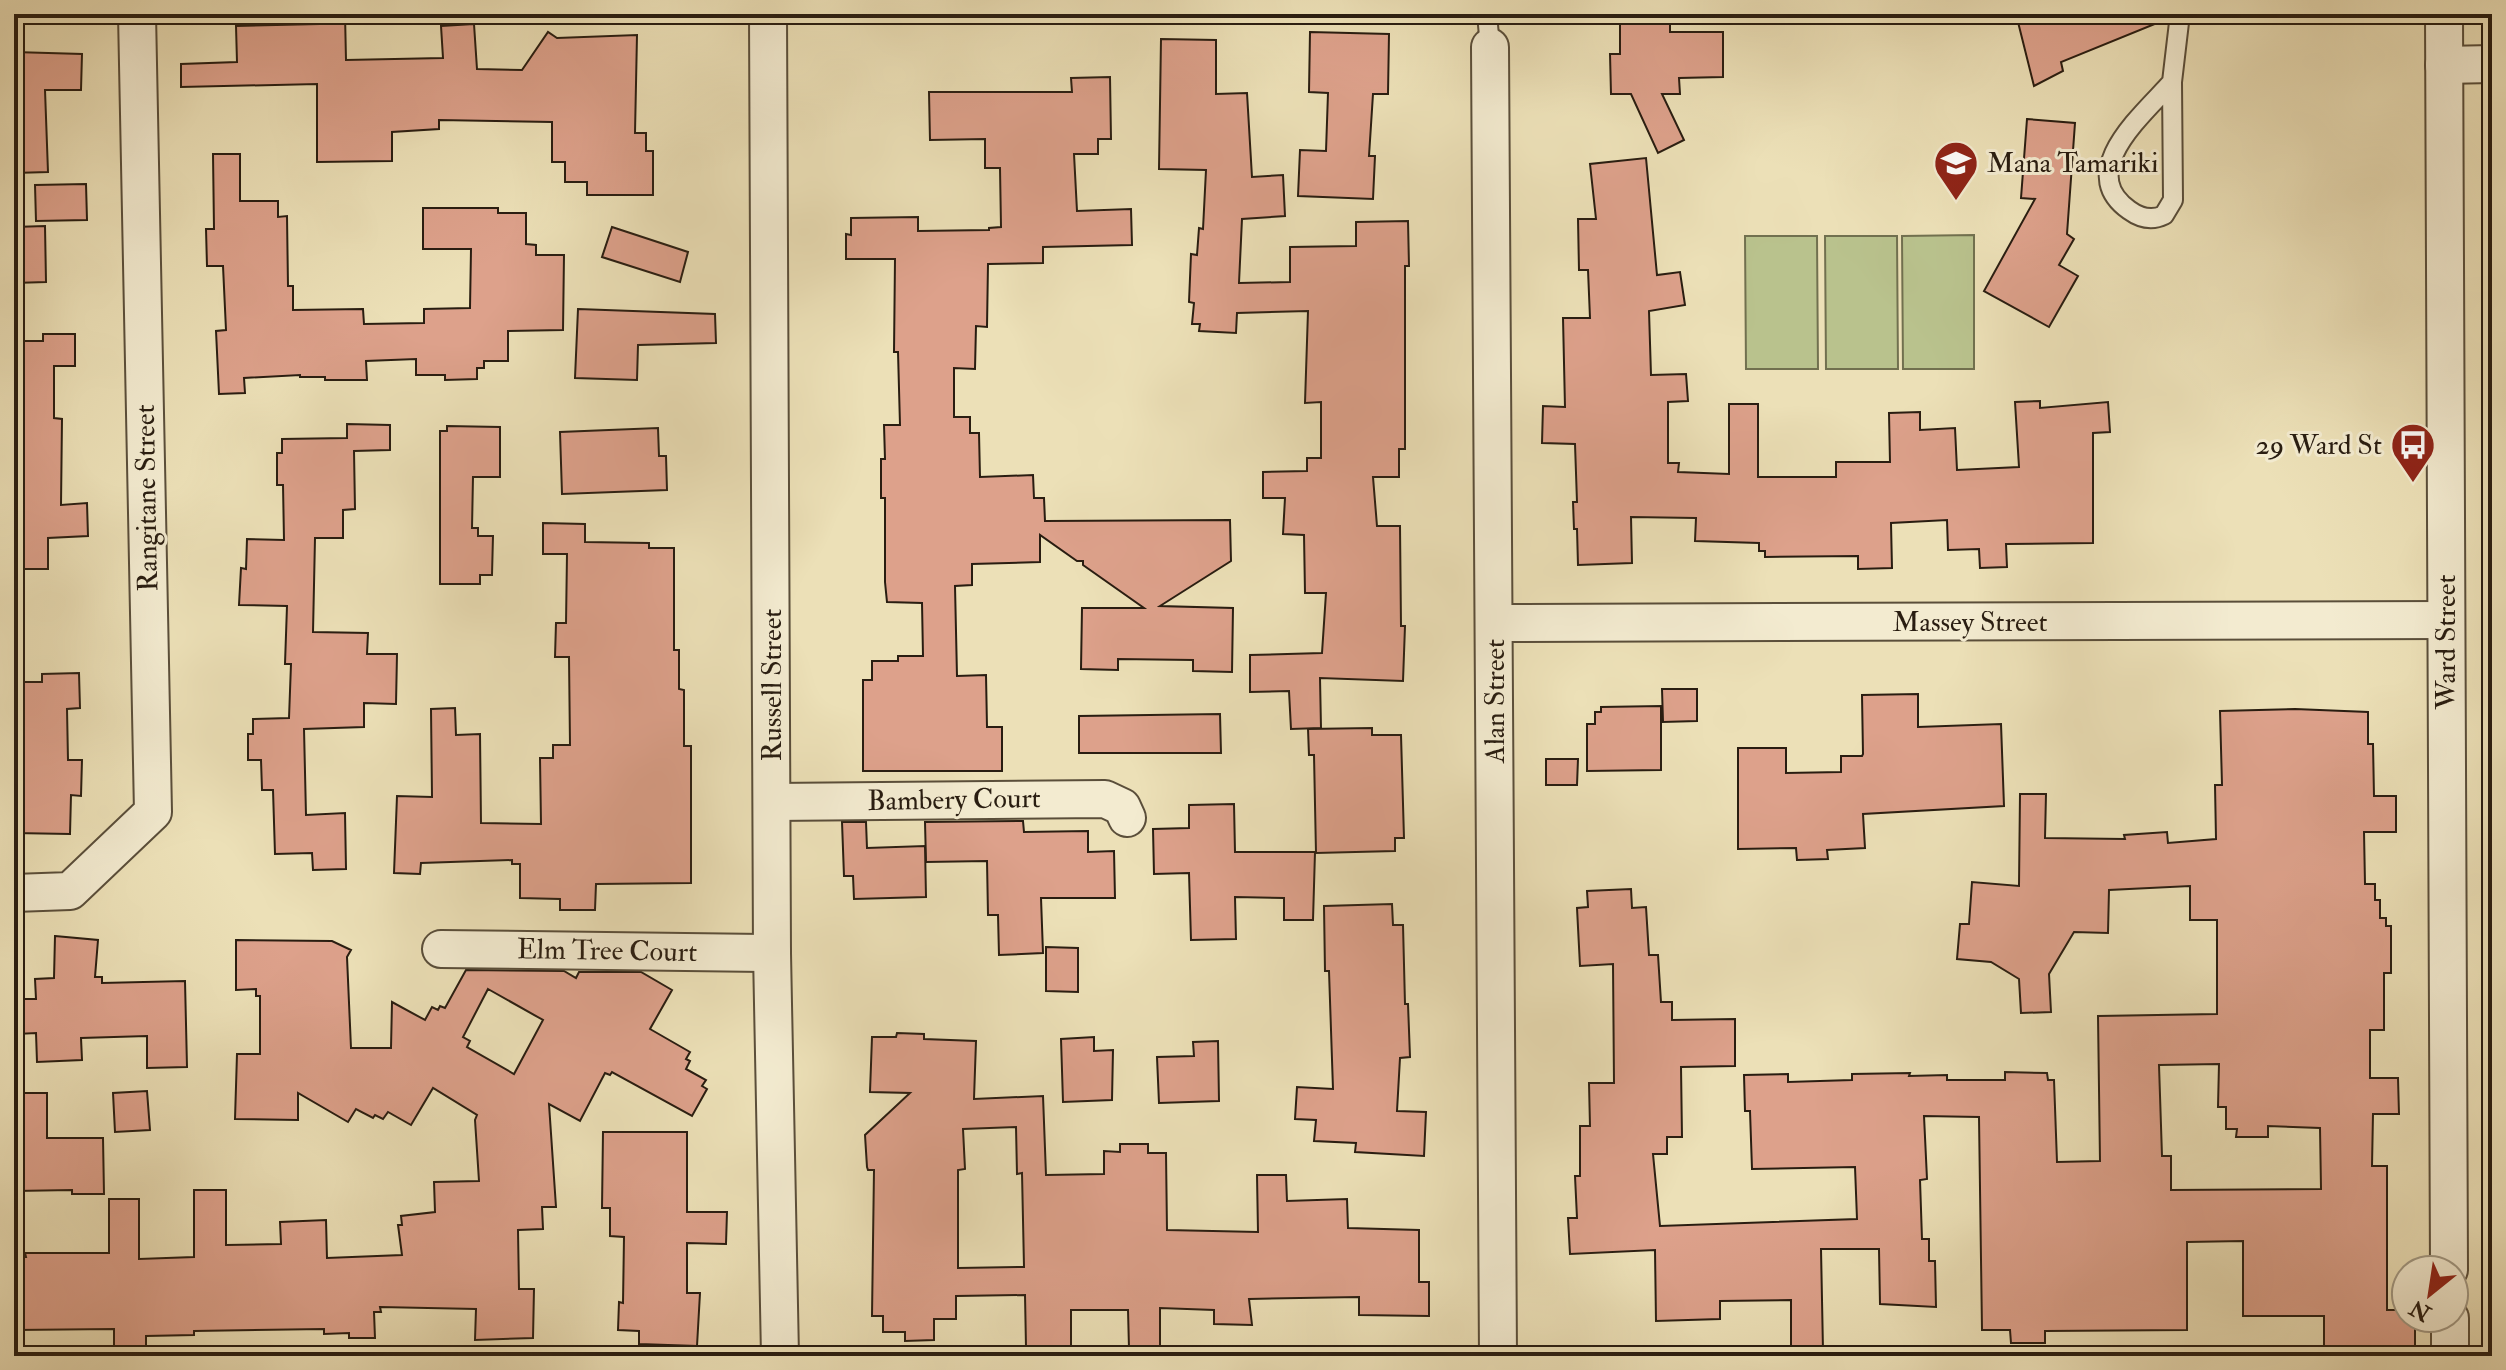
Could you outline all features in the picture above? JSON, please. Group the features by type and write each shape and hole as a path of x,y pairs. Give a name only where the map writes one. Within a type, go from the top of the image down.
{"street":[{"name":"Rangitane Street","path":"14,893 70,891 153,812 137,14"},
{"name":"Russell Street","path":"768,14 772,953 780,1356"},
{"name":"Ward Street","path":"2444,14 2449,1254"},
{"name":"Alan Street","path":"1488,30 1495,623 1498,1356"},
{"path":"2444,65 2492,64"},
{"name":"Massey Street","path":"1495,623 2446,620"},
{"name":"Bambery Court","path":"773,802 1105,799 1122,807 1127,818"},
{"name":"Elm Tree Court","path":"441,949 772,953"},
{"path":"2450,1334 2450,1356"}],"lane":[{"path":"2172,82 2123,136 2109,166 2112,190 2119,202 2130,211 2149,219 2164,215 2173,200 2172,82 2180,14"}],"green space":[{"path":"1974,235 1974,369 1903,369 1902,236"},
{"path":"1745,236 1817,236 1818,369 1746,369"},
{"path":"1825,236 1897,236 1898,369 1826,369"}],"building":[{"path":"319,14 345,14 346,60 443,58 441,26 474,24 477,69 522,70 548,32 557,38 637,35 635,133 646,133 646,151 653,151 653,195 587,195 587,182 565,182 565,162 552,162 552,122 439,120 439,129 392,132 392,161 317,162 317,84 181,87 181,64 237,62 236,26 319,24"},
{"path":"1620,14 1670,14 1670,32 1723,32 1723,77 1679,78 1680,94 1662,94 1684,140 1658,153 1631,94 1611,94 1610,54 1620,54"},
{"path":"2016,14 2168,14 2167,19 2061,62 2063,71 2034,86"},
{"path":"1310,32 1389,34 1388,94 1373,94 1369,156 1375,156 1373,199 1298,196 1300,150 1326,151 1328,93 1309,92"},
{"path":"1161,39 1216,40 1216,94 1247,93 1252,177 1283,175 1285,216 1242,219 1239,283 1290,282 1290,247 1356,246 1356,222 1408,221 1409,266 1405,266 1405,449 1399,449 1399,477 1373,477 1377,526 1400,526 1401,626 1405,626 1403,681 1320,678 1321,728 1291,729 1289,691 1250,692 1250,655 1322,653 1326,593 1305,593 1304,535 1283,534 1285,498 1263,498 1263,472 1307,471 1307,458 1321,458 1321,402 1305,403 1308,311 1237,313 1236,333 1199,331 1200,324 1192,324 1194,303 1189,302 1191,254 1197,255 1199,228 1203,229 1206,170 1159,169"},
{"path":"14,52 82,54 81,90 45,90 48,172 14,173"},
{"path":"1110,77 1111,139 1098,139 1098,154 1074,154 1077,211 1131,209 1132,245 1043,247 1043,263 988,264 987,327 976,326 975,369 954,368 954,417 970,417 970,433 979,433 980,477 1033,475 1034,498 1044,498 1045,521 1230,520 1231,561 1160,606 1233,608 1232,672 1193,671 1193,660 1118,659 1118,670 1081,669 1082,608 1144,608 1083,565 1083,561 1077,561 1040,535 1040,562 972,564 972,585 955,586 957,676 986,675 987,727 1002,727 1002,771 863,771 863,680 872,680 872,661 898,661 898,656 923,656 922,603 887,602 885,582 885,498 881,498 884,425 900,425 898,352 894,352 895,259 846,259 846,234 851,235 851,218 918,217 918,231 989,230 1001,227 1000,168 985,168 985,139 930,140 929,92 1072,92 1071,78"},
{"path":"2027,119 2075,123 2067,234 2074,239 2059,265 2078,276 2049,327 1984,291 2035,199 2021,198"},
{"path":"213,154 240,154 240,201 278,201 278,217 287,216 288,286 293,286 293,310 363,309 364,324 424,323 424,309 470,308 471,249 423,249 423,208 498,208 498,213 526,213 526,244 536,245 536,255 564,255 563,330 508,331 508,361 484,361 484,368 477,368 477,379 445,380 445,375 416,375 416,359 366,361 367,380 325,380 325,377 300,375 244,378 245,393 219,394 216,331 226,330 223,266 207,266 206,229 214,229"},
{"path":"1646,158 1657,275 1680,272 1685,305 1649,311 1651,375 1686,374 1688,401 1668,402 1668,463 1679,463 1678,472 1729,474 1729,404 1758,404 1758,477 1836,477 1836,462 1890,462 1889,413 1920,412 1920,430 1955,428 1957,470 2019,467 2015,402 2040,401 2040,408 2108,402 2110,432 2093,433 2093,543 2006,544 2007,567 1980,568 1979,549 1948,550 1947,520 1891,523 1892,568 1858,569 1858,556 1765,557 1765,551 1759,551 1759,543 1695,541 1696,518 1631,517 1632,563 1578,565 1573,502 1577,502 1575,444 1542,443 1543,406 1565,407 1563,318 1590,318 1588,270 1579,270 1578,219 1596,219 1590,164"},
{"path":"86,184 87,220 36,221 35,185"},
{"path":"45,226 46,282 14,283 14,227"},
{"path":"612,227 688,252 680,282 602,257"},
{"path":"578,309 715,314 716,343 638,345 637,380 575,378"},
{"path":"43,334 75,334 75,366 54,366 54,418 62,419 61,505 87,503 88,536 48,538 48,569 14,569 14,341 43,341"},
{"path":"347,424 390,425 390,450 354,451 355,509 343,510 343,538 315,538 313,632 368,633 367,654 397,654 396,704 364,703 364,727 304,729 306,815 345,813 346,869 313,870 312,853 275,854 273,790 262,790 261,760 248,760 248,734 253,734 253,719 289,718 291,664 285,664 287,606 239,605 241,568 246,569 247,539 284,540 283,485 277,485 277,453 282,453 282,439 347,438"},
{"path":"447,426 500,427 500,477 473,477 472,528 478,528 478,536 493,536 492,575 480,575 480,584 440,584 440,431 447,431"},
{"path":"658,428 659,456 666,456 667,490 562,494 560,432"},
{"path":"543,523 585,524 585,542 649,543 649,548 674,548 674,650 679,650 679,689 684,690 684,746 691,746 691,883 596,884 595,910 560,910 560,899 520,898 520,864 512,864 512,860 421,863 420,874 394,873 397,796 432,797 431,709 455,708 456,735 480,734 481,823 541,824 540,758 553,758 553,745 570,745 569,657 555,657 556,623 566,623 567,554 543,554"},
{"path":"79,673 80,708 67,709 68,760 82,760 81,796 71,795 70,834 14,833 14,682 42,682 42,674"},
{"path":"1662,689 1697,689 1697,721 1663,722"},
{"path":"1918,694 1918,727 2001,724 2004,806 1863,814 1865,848 1827,850 1828,859 1797,860 1796,848 1738,849 1738,748 1786,748 1786,773 1841,772 1841,756 1863,754 1862,695"},
{"path":"1661,706 1661,770 1587,771 1587,724 1595,724 1595,712 1601,712 1601,707"},
{"path":"2295,709 2368,712 2368,744 2373,744 2374,796 2396,796 2396,832 2364,832 2365,884 2375,884 2375,900 2380,900 2380,918 2386,918 2386,926 2391,926 2391,973 2384,973 2384,1030 2370,1030 2370,1078 2398,1078 2399,1114 2373,1114 2372,1166 2387,1166 2387,1310 2390,1310 2390,1334 2415,1334 2415,1355 2324,1356 2324,1316 2243,1316 2243,1241 2187,1242 2187,1330 2045,1331 2045,1343 2011,1343 2010,1330 1982,1330 1979,1117 1924,1116 1927,1179 1920,1180 1922,1239 1929,1239 1929,1261 1935,1261 1936,1307 1880,1304 1879,1249 1821,1249 1823,1350 1791,1350 1791,1300 1720,1301 1720,1319 1656,1321 1655,1250 1570,1254 1568,1218 1577,1218 1575,1176 1580,1176 1580,1126 1590,1126 1589,1083 1614,1083 1613,964 1580,966 1577,908 1588,907 1587,891 1631,889 1632,908 1646,907 1649,955 1658,955 1661,1002 1672,1002 1672,1020 1735,1019 1735,1066 1681,1067 1682,1137 1667,1137 1667,1154 1653,1154 1660,1226 1857,1219 1855,1167 1752,1169 1750,1111 1745,1111 1744,1075 1788,1074 1788,1082 1852,1080 1852,1074 1910,1073 1909,1076 1947,1075 1947,1080 2005,1080 2005,1072 2047,1073 2048,1080 2054,1080 2057,1162 2100,1161 2098,1016 2217,1014 2217,920 2190,920 2190,886 2109,890 2108,933 2074,932 2049,974 2051,1012 2021,1013 2019,979 1991,962 1957,959 1960,924 1969,924 1972,882 2019,886 2020,794 2046,794 2045,838 2125,839 2124,835 2167,832 2168,843 2216,839 2215,785 2222,785 2220,711","holes":["2219,1064 2218,1107 2226,1107 2226,1129 2237,1129 2236,1137 2268,1137 2268,1126 2320,1128 2321,1189 2171,1190 2171,1156 2162,1156 2159,1065"]},
{"path":"1220,714 1221,753 1079,753 1079,716"},
{"path":"1372,728 1372,735 1401,735 1404,838 1395,838 1395,851 1316,853 1314,755 1309,755 1308,729"},
{"path":"1546,759 1578,759 1577,785 1546,785"},
{"path":"1234,804 1235,852 1315,852 1313,920 1284,920 1284,898 1235,897 1236,939 1191,940 1189,873 1154,874 1153,829 1189,828 1189,805"},
{"path":"1023,821 1024,832 1088,831 1088,852 1114,851 1115,898 1041,898 1043,953 999,955 998,915 988,915 987,861 926,862 925,822"},
{"path":"842,822 866,822 867,848 925,846 926,897 854,899 853,876 844,876"},
{"path":"1392,904 1393,925 1403,925 1410,1057 1400,1058 1397,1111 1426,1112 1424,1156 1355,1152 1356,1143 1314,1141 1316,1120 1295,1119 1297,1087 1333,1089 1324,906"},
{"path":"55,936 98,940 95,977 102,977 102,983 185,981 187,1067 147,1068 147,1036 81,1038 82,1060 37,1062 36,1033 17,1034 16,999 36,999 35,979 54,978"},
{"path":"236,940 332,941 351,950 347,957 351,1048 391,1048 392,1002 425,1020 432,1007 438,1010 440,1006 445,1008 466,970 564,971 576,978 579,972 641,972 672,990 650,1029 690,1052 686,1069 706,1080 702,1086 707,1089 692,1116 612,1072 610,1075 605,1073 580,1121 549,1104 556,1207 542,1207 543,1229 518,1230 519,1289 534,1289 533,1338 475,1340 476,1309 380,1307 381,1312 374,1312 375,1338 349,1338 349,1333 324,1334 324,1329 194,1331 194,1335 146,1336 146,1356 114,1356 114,1329 15,1330 14,1257 26,1257 25,1253 109,1253 109,1199 139,1199 139,1259 194,1257 194,1190 226,1190 226,1245 281,1244 280,1222 326,1220 327,1258 402,1255 398,1225 402,1225 401,1216 435,1212 434,1182 479,1181 477,1115 433,1088 411,1125 388,1112 383,1119 375,1115 373,1118 356,1109 348,1122 298,1093 298,1120 235,1119 237,1054 260,1054 260,996 256,996 256,989 236,990","holes":["488,989 543,1020 514,1074 467,1047 470,1041 463,1037"]},
{"path":"1046,947 1078,948 1078,992 1046,991"},
{"path":"897,1033 924,1034 924,1039 976,1041 974,1099 1043,1096 1046,1175 1104,1174 1104,1151 1120,1152 1120,1144 1148,1144 1148,1153 1166,1153 1167,1230 1258,1232 1257,1175 1286,1175 1287,1201 1347,1199 1348,1228 1419,1230 1419,1282 1429,1282 1429,1316 1359,1315 1359,1297 1249,1299 1252,1325 1214,1324 1214,1310 1160,1308 1160,1349 1129,1348 1128,1310 1071,1310 1071,1346 1026,1347 1025,1295 956,1296 956,1319 934,1319 934,1340 905,1341 905,1332 883,1332 883,1316 872,1316 874,1170 867,1167 865,1135 910,1093 870,1092 872,1037 896,1037","holes":["1016,1127 1017,1174 1022,1173 1024,1267 958,1268 958,1170 965,1169 963,1129"]},
{"path":"1094,1037 1094,1051 1113,1050 1112,1100 1063,1102 1061,1039"},
{"path":"1218,1041 1219,1101 1159,1103 1157,1057 1194,1056 1193,1042"},
{"path":"147,1091 150,1130 115,1132 113,1093"},
{"path":"18,1093 47,1093 47,1138 103,1138 104,1194 72,1194 72,1190 15,1191 14,1150 19,1150"},
{"path":"603,1132 687,1132 687,1212 727,1212 726,1244 687,1243 687,1293 700,1293 697,1346 639,1344 639,1331 618,1330 619,1302 623,1303 624,1237 610,1236 610,1208 602,1208"}],"place":[{"name":"Mana Tamariki","path":"1956,202"},
{"name":"29 Ward St","path":"2413,484"}]}
